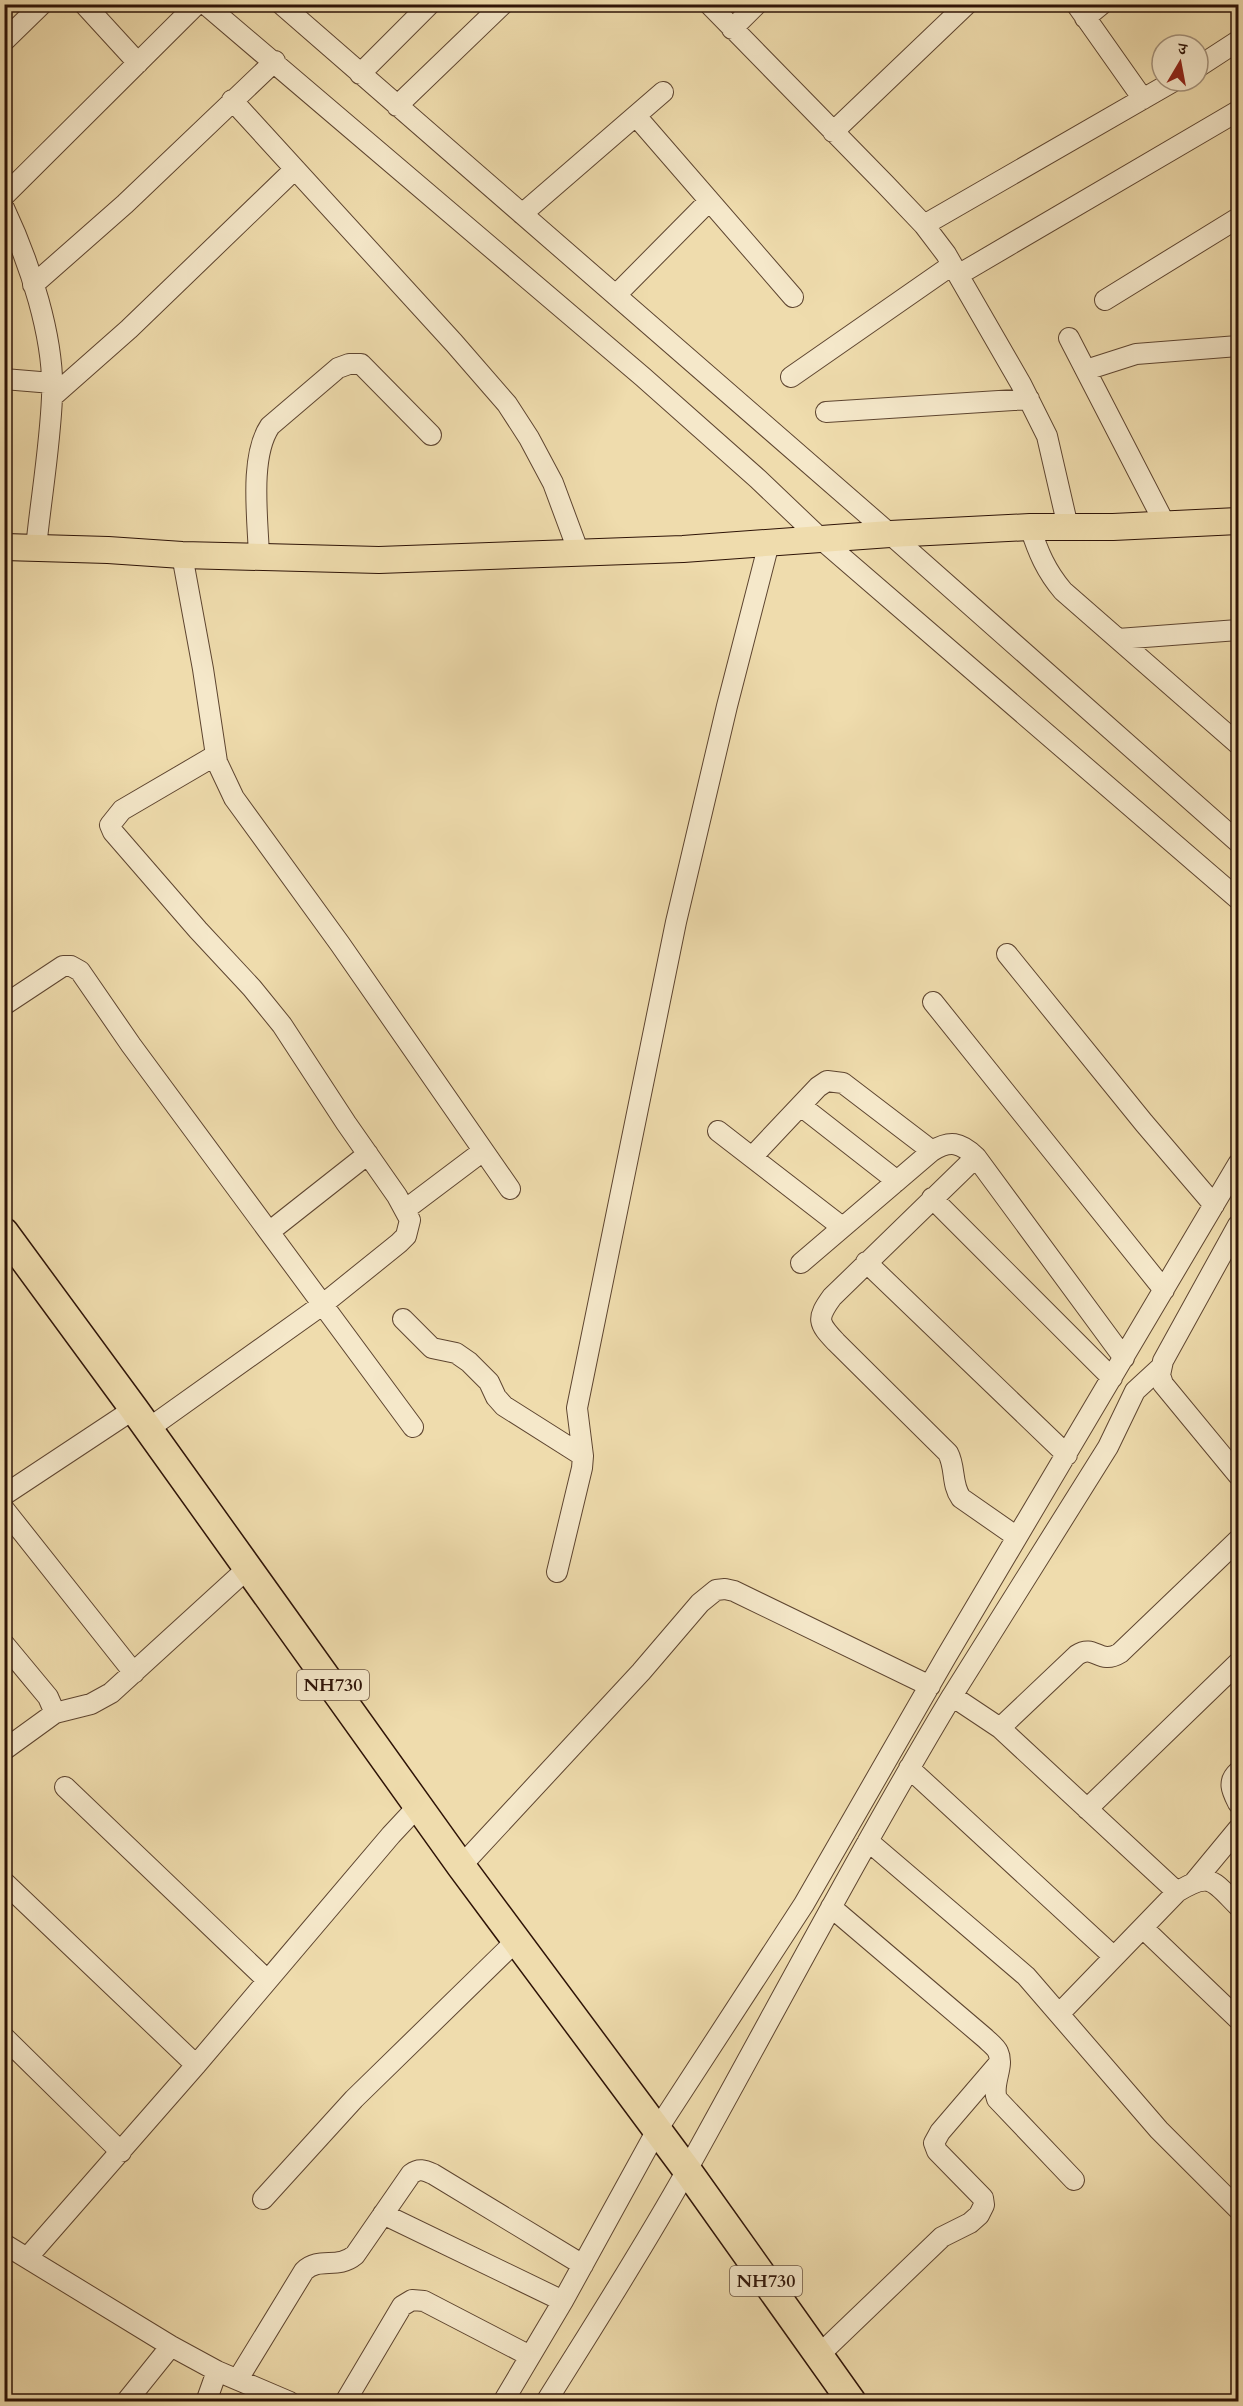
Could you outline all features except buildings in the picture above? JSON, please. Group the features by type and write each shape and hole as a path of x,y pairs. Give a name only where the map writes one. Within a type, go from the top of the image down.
{"highway":[{"name":"NH730","path":"4,1232 462,1866 660,2134 852,2402"}],"main road":[{"path":"4,547 182,555 380,560 579,553 1030,527 1239,521"}],"street":[{"path":"4,40 42,4"},
{"path":"84,4 138,63"},
{"path":"4,196 197,4"},
{"path":"205,4 643,377 1239,899"},
{"path":"281,4 616,295 880,535 1239,842"},
{"path":"360,74 430,4"},
{"path":"397,106 503,4"},
{"path":"708,4 924,225 955,270 1029,399 1047,436 1068,527"},
{"path":"732,29 757,4"},
{"path":"833,132 967,4"},
{"path":"1102,4 1081,11 1143,99"},
{"path":"1210,59 1239,41"},
{"path":"33,285 125,204 274,61"},
{"path":"522,214 663,92"},
{"path":"924,225 1153,93"},
{"path":"232,100 454,343 519,421 553,483 579,553"},
{"path":"791,377 955,270 1239,111"},
{"path":"636,116 793,297"},
{"path":"52,390 129,329 295,169"},
{"path":"616,295 709,201"},
{"path":"4,208 13,255 33,285 51,357 52,390 36,548"},
{"path":"1105,300 1239,218"},
{"path":"1070,338 1165,524"},
{"path":"1086,370 1136,354 1239,346"},
{"path":"259,557 257,462 262,437 270,426 338,368 349,364 360,364 431,435"},
{"path":"4,379 52,390"},
{"path":"826,412 1029,399"},
{"path":"1030,527 1039,556 1048,573 1063,591 1239,744"},
{"path":"557,1572 582,1468 583,1456 577,1408 583,1372 676,922 727,706 769,543"},
{"path":"182,555 216,755 223,778 234,798 340,944 510,1189"},
{"path":"1118,639 1239,630"},
{"path":"4,1495 141,1419 322,1305 406,1236 410,1220 406,1209 282,1025 121,841 110,825 122,810 216,755"},
{"path":"1007,954 1214,1205"},
{"path":"4,1005 63,966 71,966 80,971 130,1045 413,1427"},
{"path":"933,1002 1164,1290"},
{"path":"752,1157 818,1087 827,1081 843,1083 932,1151"},
{"path":"801,1106 897,1181"},
{"path":"718,1131 842,1227"},
{"path":"801,1263 932,1151 952,1143 959,1144 976,1157 1124,1358"},
{"path":"406,1209 483,1151"},
{"path":"269,1232 368,1154"},
{"path":"976,1157 832,1297 822,1310 820,1320 822,1327 948,1453 952,1461 955,1490 961,1498 1017,1537"},
{"path":"503,2402 660,2134 804,1904 1017,1537 1239,1164"},
{"path":"932,1198 1112,1378"},
{"path":"546,2402 646,2242 683,2166 909,1768 1108,1448 1135,1390 1160,1368 1239,1225"},
{"path":"866,1262 1066,1455"},
{"path":"403,1319 432,1348 456,1353 469,1362 489,1382 496,1397 504,1406 583,1456"},
{"path":"1160,1368 1163,1384 1239,1475"},
{"path":"4,1509 134,1673"},
{"path":"1000,1728 1083,1651 1111,1659 1120,1653 1239,1540"},
{"path":"4,1750 55,1713 99,1701 134,1673 248,1568"},
{"path":"462,1866 641,1672 700,1603 716,1590 734,1591 930,1686"},
{"path":"4,1644 48,1697 55,1713"},
{"path":"1087,1809 1239,1663"},
{"path":"952,1696 1000,1728 1177,1892"},
{"path":"909,1768 1113,1956"},
{"path":"1239,1772 1232,1779 1231,1786 1239,1803"},
{"path":"64,1787 266,1979"},
{"path":"27,2258 196,2065 266,1979 419,1805"},
{"path":"1059,2014 1177,1892 1195,1881 1239,1829"},
{"path":"868,1841 1026,1976 1159,2130 1239,2209"},
{"path":"1195,1881 1205,1880 1217,1885 1239,1906"},
{"path":"4,1882 196,2065"},
{"path":"831,1907 986,2038 998,2052 1000,2062 994,2092 997,2099 1074,2180"},
{"path":"1143,1928 1239,2019"},
{"path":"263,2199 354,2099 517,1940"},
{"path":"4,2037 121,2152"},
{"path":"819,2355 942,2237 970,2223 979,2214 984,2205 983,2198 937,2151 934,2143 1000,2062"},
{"path":"238,2379 304,2271 318,2263 345,2263 355,2255 416,2170 423,2169 583,2265"},
{"path":"383,2214 563,2301"},
{"path":"4,2244 171,2346 217,2370 290,2402"},
{"path":"345,2402 402,2306 412,2300 424,2301 530,2356"},
{"path":"126,2402 171,2346"},
{"path":"206,2402 217,2370"}]}
